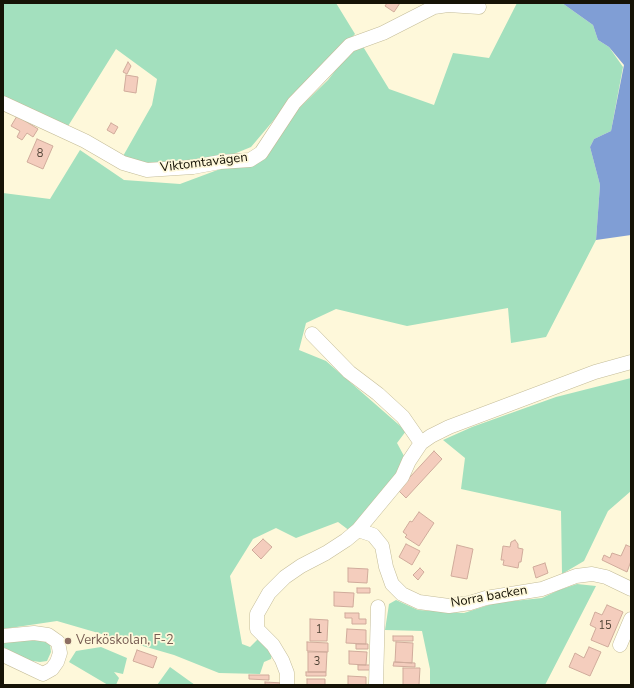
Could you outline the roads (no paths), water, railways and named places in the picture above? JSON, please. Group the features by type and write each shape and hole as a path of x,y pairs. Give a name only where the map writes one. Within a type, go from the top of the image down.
{"street":[{"name":"Viktomtavägen","path":"3,103 85,140 123,163 147,170 193,167 220,162 250,160 261,153 294,103 350,45 384,33 434,7 448,5 478,7"},
{"path":"312,334 349,372 378,394 403,417 421,443"},
{"path":"288,685 288,674 276,650 257,629 258,614 269,594 285,577 326,553 358,530 402,477 409,461 421,443 449,427 595,372 631,362"},
{"name":"Norra backen","path":"358,530 373,535 382,546 386,567 392,584 402,594 419,602 449,606 470,603 493,596 542,589 576,576 592,574 606,577 631,589"},
{"path":"376,685 378,607"},
{"path":"620,644 631,619"},
{"path":"3,636 34,633 48,634 58,642 60,653 58,662 52,669 43,674 3,655"}],"water":[{"path":"562,3 631,3 631,235 596,240 600,185 590,147 594,139 611,131 624,65 609,47 598,40 593,25"}],"place":[{"name":"Verköskolan, F-2","path":"68,641"}]}
